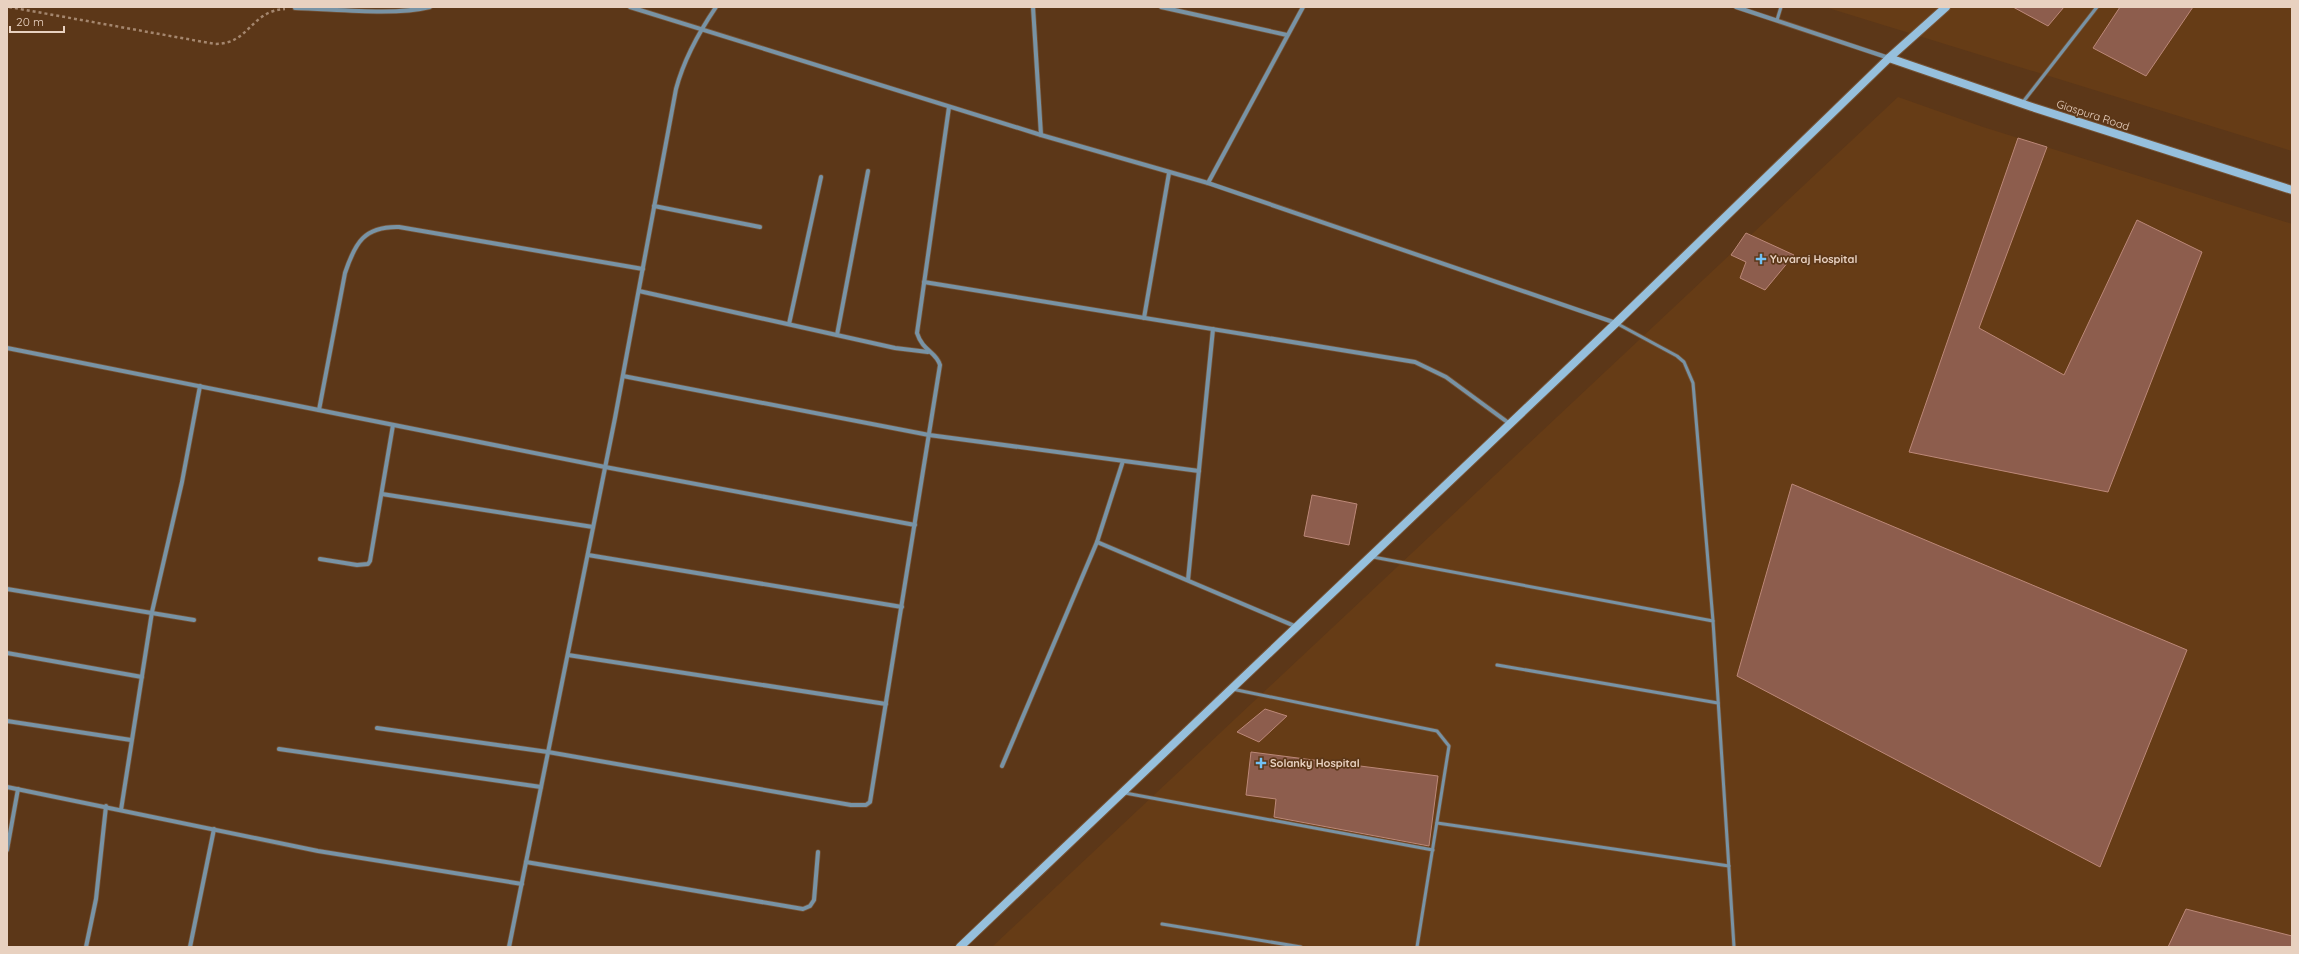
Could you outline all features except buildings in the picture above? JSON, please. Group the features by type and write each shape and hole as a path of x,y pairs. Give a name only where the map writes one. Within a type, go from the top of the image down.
{"street":[{"path":"296,8 419,10 430,7"},
{"path":"630,7 949,107 1208,183 1616,323"},
{"path":"508,947 588,555 679,76 701,28 716,7"},
{"path":"1033,7 1041,135"},
{"path":"1161,7 1288,34"},
{"path":"1208,183 1303,7"},
{"path":"1736,7 1889,58"},
{"path":"960,947 1232,690 1616,323 1889,58 1946,7"},
{"name":"Giaspura Road","path":"1889,58 2022,104 2292,190"},
{"path":"377,728 548,752 851,805 866,805 872,797 940,365 938,358 920,344 917,333 949,107"},
{"path":"838,335 868,171"},
{"path":"1144,318 1169,172"},
{"path":"789,324 821,176"},
{"path":"654,206 760,227"},
{"path":"319,410 345,273 351,256 359,241 371,231 388,227 399,227 643,269"},
{"path":"924,282 1415,362 1446,377 1510,424"},
{"path":"639,291 895,348 929,352"},
{"path":"1188,580 1213,329"},
{"path":"7,348 605,467 915,525"},
{"path":"623,376 929,435 1199,471"},
{"path":"121,810 152,612 182,482 200,386"},
{"path":"320,559 357,565 368,564 372,556 393,425"},
{"path":"1002,766 1097,542 1124,461"},
{"path":"382,494 593,527"},
{"path":"1097,542 1297,627"},
{"path":"588,555 902,606"},
{"path":"7,589 194,620"},
{"path":"7,653 142,677"},
{"path":"568,655 886,704"},
{"path":"7,721 131,740"},
{"path":"280,749 541,787"},
{"path":"7,786 318,851 522,884"},
{"path":"7,850 18,788"},
{"path":"86,947 96,892 106,806"},
{"path":"190,947 214,829"},
{"path":"526,862 803,909 810,906 814,900 818,852"}],"lane":[{"path":"1777,20 1781,7"},
{"path":"2022,104 2097,7"},
{"path":"1616,323 1677,356 1684,362 1693,383 1713,621 1734,947"},
{"path":"1371,556 1713,621"},
{"path":"1497,665 1718,703"},
{"path":"1232,690 1437,731 1449,746 1417,947"},
{"path":"1124,792 1432,850"},
{"path":"1437,823 1729,866"},
{"path":"1162,924 1301,947"}],"path":[{"path":"8,7 215,44 232,43 267,12 296,8"}],"shaded area":[{"path":"1825,7 2292,7 2292,151"},
{"path":"1898,97 1983,127 2292,224 2292,947 992,947"}],"place":[{"name":"Yuvaraj Hospital","path":"1761,259"},
{"name":"Solanky Hospital","path":"1261,763"}]}
